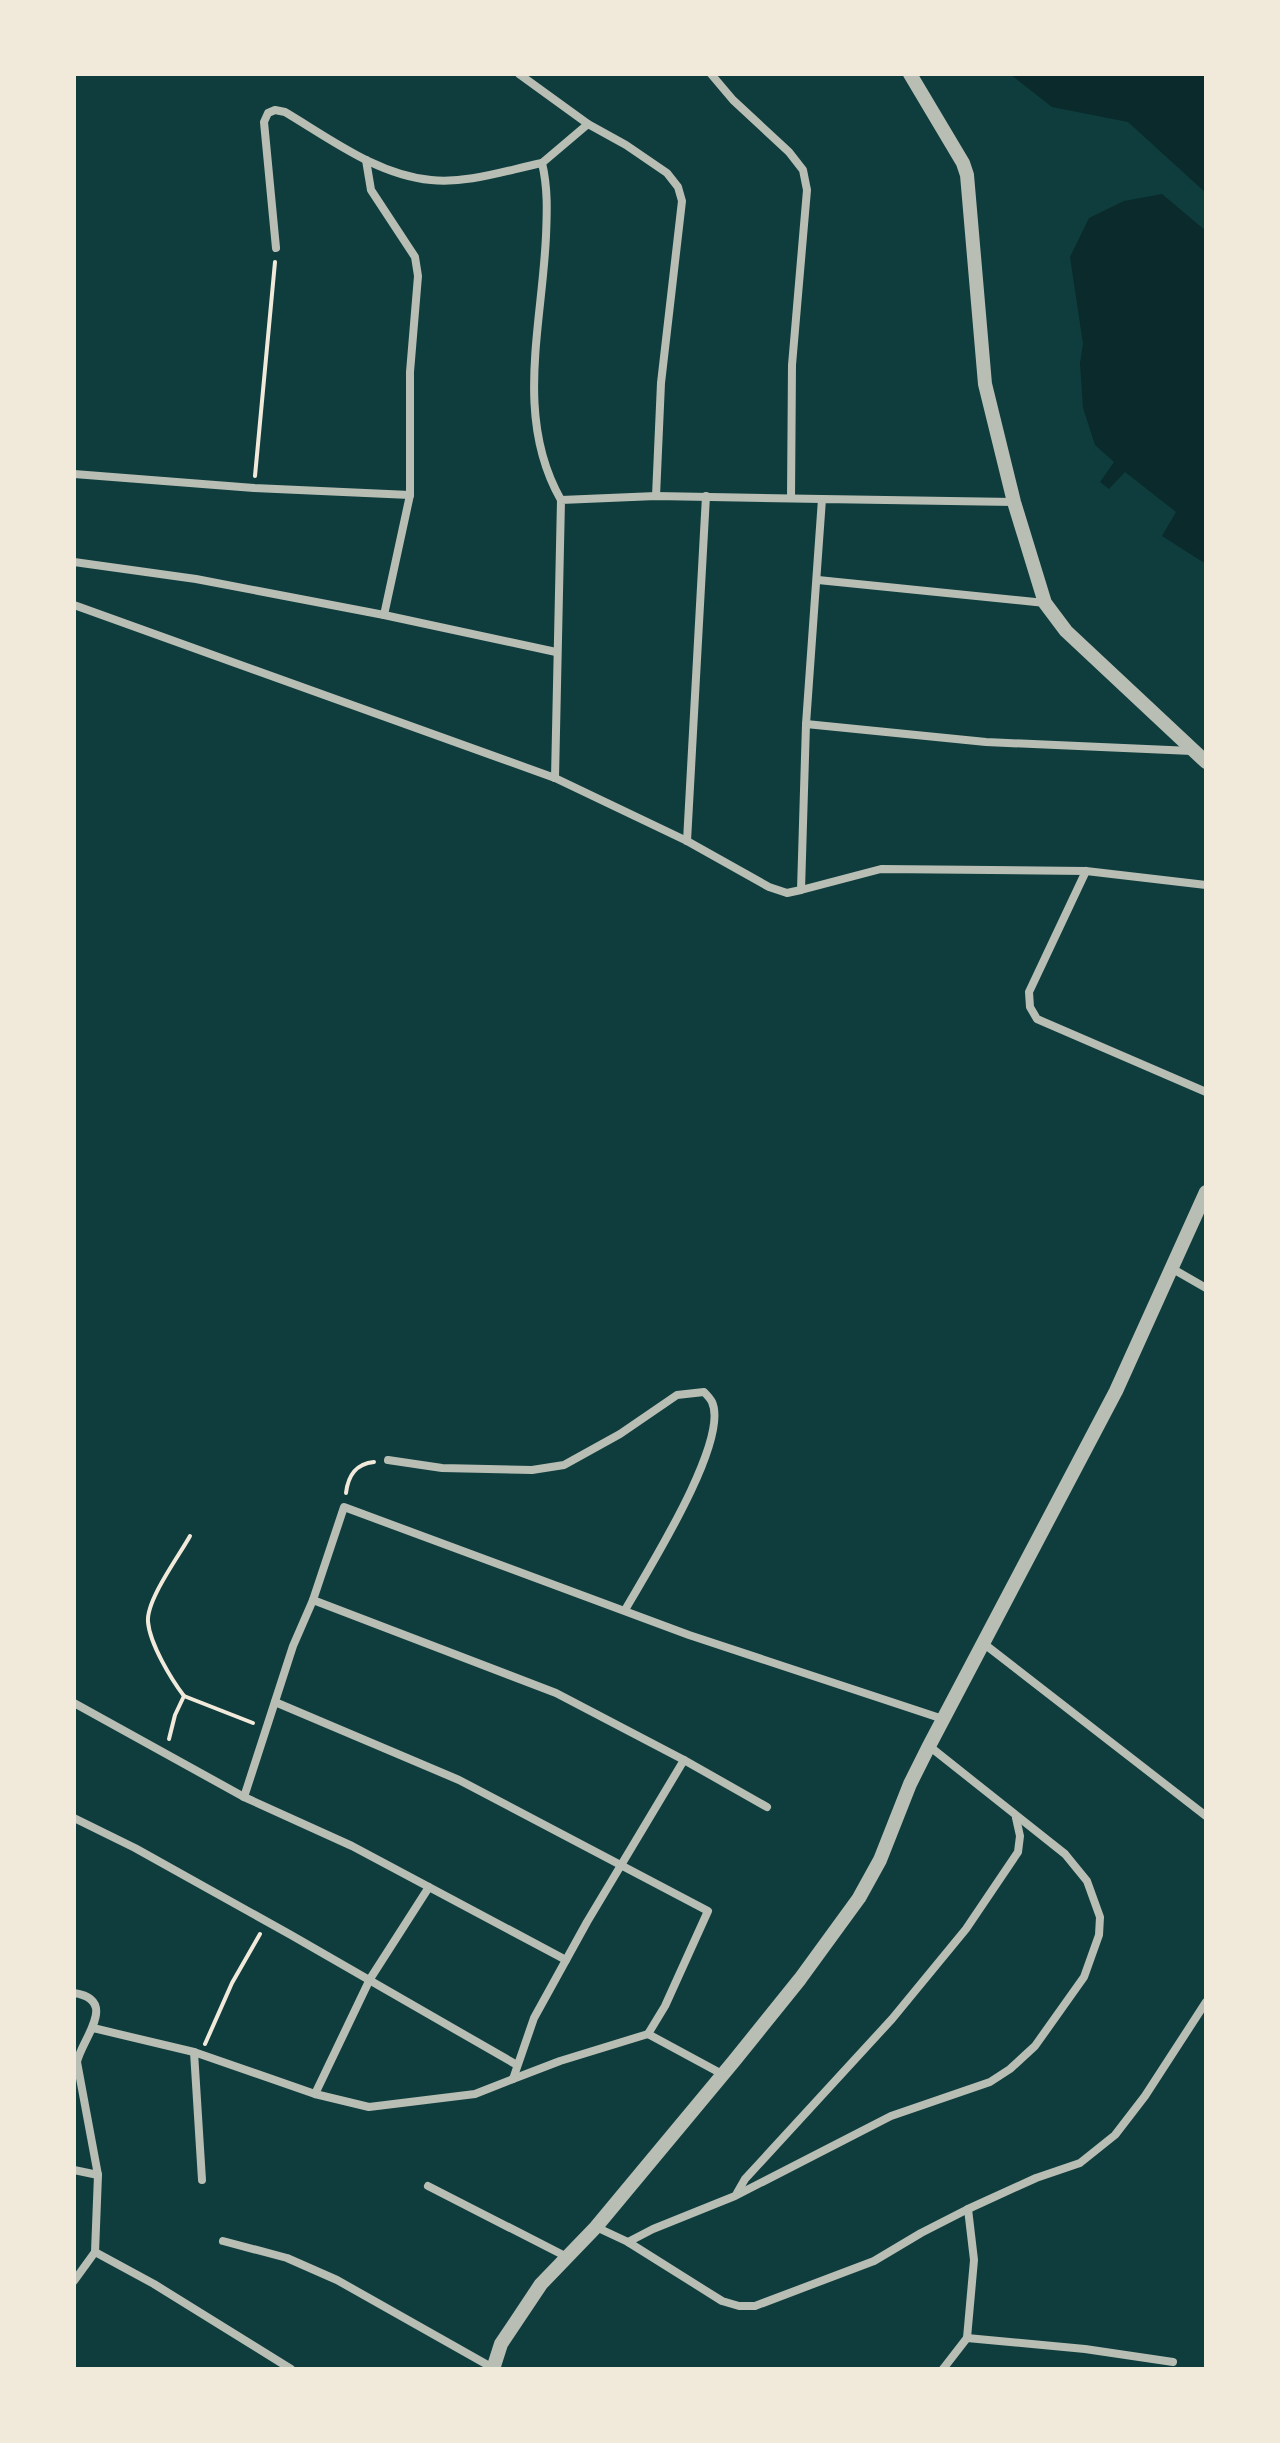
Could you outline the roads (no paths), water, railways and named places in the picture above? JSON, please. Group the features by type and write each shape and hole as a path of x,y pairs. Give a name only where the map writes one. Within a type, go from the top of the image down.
{"street":[{"path":"519,74 588,124 667,173 678,187 682,201 661,383 656,496"},
{"path":"711,74 733,100 789,152 803,170 807,190 792,365 791,498"},
{"path":"910,74 967,175 985,384 1014,502 1045,603 1066,631 1206,762"},
{"path":"276,248 264,122 268,113 275,110 285,112 366,160 432,181 458,180 542,163 588,124"},
{"path":"366,160 371,190 415,257 418,276 410,372 410,495 384,615"},
{"path":"542,163 547,202 545,260 532,382 541,456 561,500 555,778"},
{"path":"74,474 254,488 410,495"},
{"path":"687,841 706,496"},
{"path":"561,500 706,496 1014,502"},
{"path":"801,890 806,724 822,499"},
{"path":"74,562 196,579 556,652"},
{"path":"818,580 1045,603"},
{"path":"74,605 555,778 687,841 769,887 787,893 881,869 1086,871 1206,885"},
{"path":"806,724 986,742 1193,751"},
{"path":"1086,871 1029,992 1030,1007 1037,1019 1206,1092"},
{"path":"223,2241 287,2258 337,2280 493,2369 501,2344 533,2296 596,2227 800,1979 859,1898 880,1860 910,1784 929,1746 1116,1391 1206,1192"},
{"path":"1173,1269 1206,1288"},
{"path":"388,1460 442,1468 532,1470 564,1465 620,1434 677,1395 704,1392 713,1403 713,1423 703,1465 625,1610"},
{"path":"244,1797 293,1646 313,1600 344,1507 689,1635 943,1719"},
{"path":"313,1600 556,1693 767,1807"},
{"path":"983,1643 1206,1816"},
{"path":"93,2028 198,2053 315,2094 369,2107 475,2094 560,2061 648,2034 665,2006 708,1911 459,1780 275,1702"},
{"path":"74,1703 244,1797 352,1846 566,1960"},
{"path":"628,2242 735,2196 891,2116 990,2082 1035,2046 1084,1977 1099,1935 1100,1917 1087,1881 1065,1854 929,1746"},
{"path":"513,2079 534,2018 684,1760"},
{"path":"735,2196 745,2179 892,2019 966,1929 1018,1852 1020,1836 1016,1817"},
{"path":"74,1818 370,1979 517,2065"},
{"path":"315,2094 370,1979 429,1887"},
{"path":"74,1993 93,2001 96,2012 93,2028 78,2053 77,2062 98,2175 95,2252 74,2281"},
{"path":"596,2227 628,2242 722,2301 755,2306 874,2261 968,2209 1036,2178 1080,2163 1115,2135 1145,2096 1206,2002"},
{"path":"648,2034 722,2074"},
{"path":"198,2053 202,2180"},
{"path":"74,2170 98,2175"},
{"path":"428,2186 567,2257"},
{"path":"943,2369 967,2338 974,2260 968,2209"},
{"path":"95,2252 154,2284 291,2369"},
{"path":"967,2338 1085,2349 1173,2362"}],"water":[{"path":"1010,74 1206,74 1206,193 1128,122 1052,107"},
{"path":"1162,194 1206,231 1206,564 1162,536 1176,512 1125,472 1109,489 1100,482 1114,462 1095,445 1083,408 1080,363 1083,344 1070,257 1089,218 1124,201"}]}
